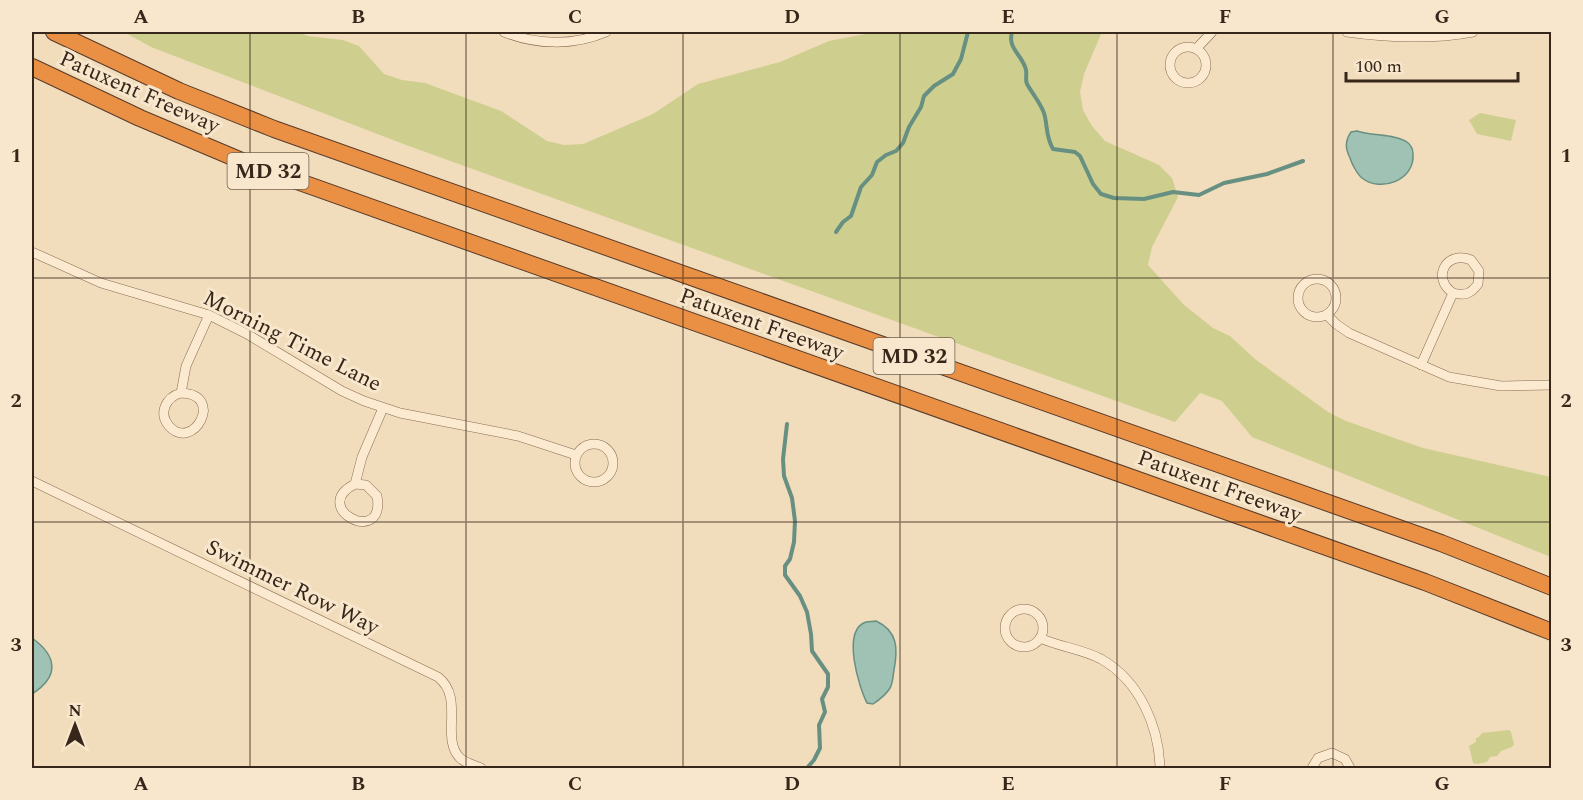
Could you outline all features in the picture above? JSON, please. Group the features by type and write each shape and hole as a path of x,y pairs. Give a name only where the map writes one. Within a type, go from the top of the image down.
{"highway":[{"name":"Patuxent Freeway","path":"54,32 179,91 274,129 1418,535 1551,587"},
{"path":"80,32 274,129"},
{"name":"Patuxent Freeway","path":"32,67 140,118 249,164 1413,578 1551,632"},
{"path":"32,77 140,118"}],"street":[{"path":"504,32 536,40 557,42 579,40 606,32"},
{"path":"1196,49 1212,32"},
{"path":"1347,32 1426,37 1473,32"},
{"path":"1181,48 1196,49 1205,58 1204,74 1195,83 1180,82 1170,71 1171,57 1181,48"},
{"name":"Morning Time Lane","path":"32,252 101,283 209,315 247,334 342,391 383,408 518,436 576,455"},
{"path":"1458,257 1471,260 1479,271 1478,284 1469,293 1460,295 1453,293 1442,282 1443,270 1451,260 1458,257"},
{"path":"1321,279 1328,281 1334,287 1336,303 1327,315 1313,317 1300,308 1299,292 1307,281 1321,279"},
{"path":"1421,365 1453,293"},
{"path":"181,393 186,366 209,315"},
{"path":"1327,315 1349,333 1449,377 1485,384 1551,385"},
{"path":"181,393 193,395 203,408 202,420 189,432 173,429 168,425 164,414 164,408 170,398 181,393"},
{"path":"355,484 366,485 377,496 378,509 366,521 353,521 344,514 341,509 341,499 344,493 355,484 362,457 383,408"},
{"path":"591,444 602,446 611,453 612,471 609,476 598,482 585,480 577,472 576,455 580,449 591,444"},
{"name":"Swimmer Row Way","path":"32,481 438,677 449,691 453,740 459,757 481,768"},
{"path":"1020,609 1035,612 1043,622 1040,638 1031,646 1016,645 1006,634 1006,621 1009,616 1020,609"},
{"path":"1040,638 1083,651 1102,660 1125,679 1142,701 1150,718 1156,735 1160,768"},
{"path":"1312,768 1318,758 1332,753 1345,759 1350,768"}],"green space":[{"path":"124,32 297,32 308,36 343,40 359,46 384,74 402,80 425,83 501,111 547,141 564,145 583,144 653,114 698,84 780,62 829,41 871,32 1102,32 1084,74 1080,92 1083,110 1092,126 1105,141 1159,165 1172,178 1178,197 1152,247 1148,265 1184,305 1213,328 1230,336 1255,359 1328,412 1346,421 1423,448 1551,477 1551,557 1252,437 1222,401 1200,393 1175,422 406,145 151,47"},
{"path":"1480,113 1516,120 1511,141 1477,134 1469,120"},
{"path":"1509,730 1514,744 1512,747 1501,751 1497,756 1490,757 1487,762 1473,763 1469,746 1476,742 1476,738 1482,733"}],"shaded area":[{"path":"1357,131 1402,139 1407,142 1413,154 1409,171 1403,177 1387,184 1378,184 1362,178 1353,166 1347,148 1351,132"},
{"path":"876,621 892,635 896,655 891,686 873,704 867,703 860,685 853,647 854,636 859,627 866,622"},
{"path":"32,638 46,652 52,666 47,680 32,694"}],"waterway":[{"path":"836,232 851,216 861,187 872,175 877,162 896,151 903,143 924,96 934,86 953,74 961,59 968,32"},
{"path":"1012,32 1013,48 1026,70 1027,84 1044,113 1053,149 1075,152 1080,156 1093,184 1101,194 1114,198 1144,199 1173,192 1199,195 1224,183 1267,174 1303,161"},
{"path":"787,424 783,459 784,476 792,498 795,521 794,542 790,559 785,566 785,575 800,596 807,612 812,651 828,674 828,687 822,699 825,712 819,725 820,748 807,768"}]}
